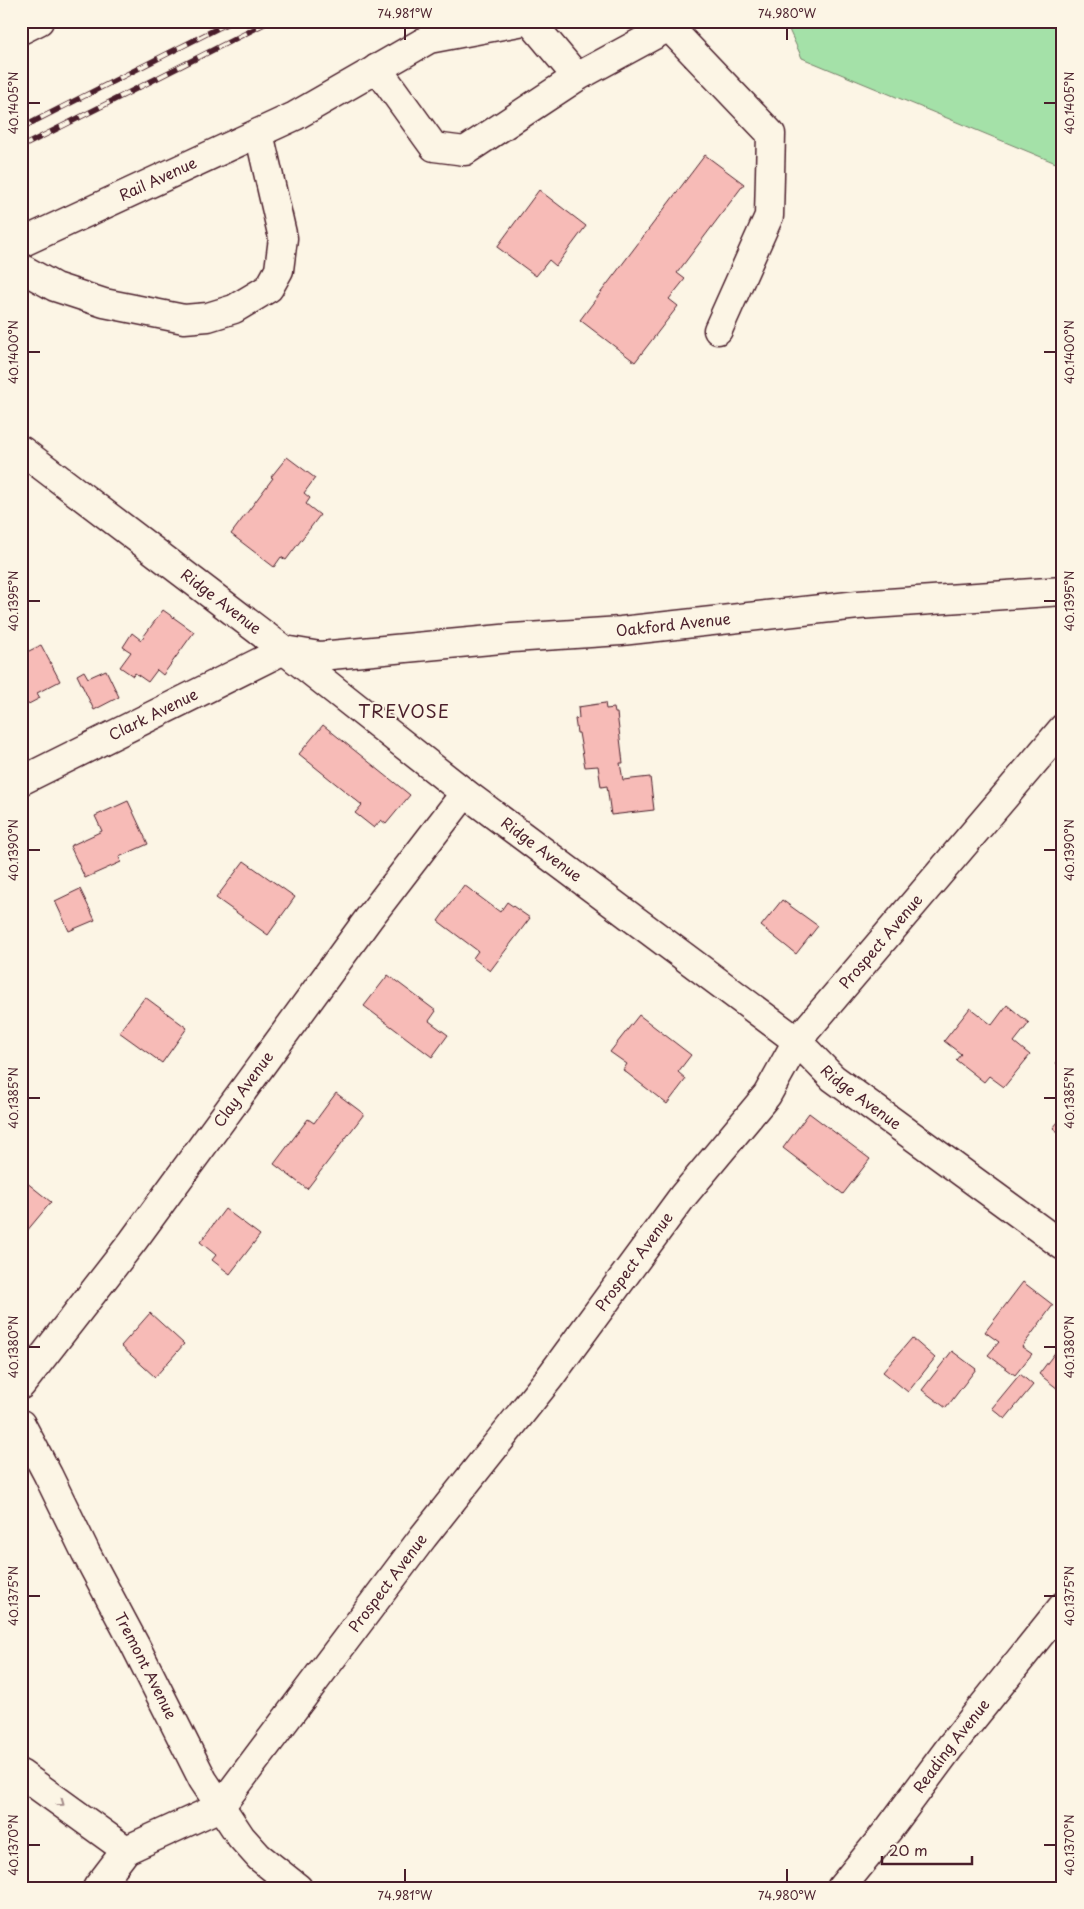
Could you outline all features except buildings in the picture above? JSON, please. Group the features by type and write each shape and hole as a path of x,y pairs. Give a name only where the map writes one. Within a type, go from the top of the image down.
{"street":[{"path":"21,30 39,21"},
{"name":"Rail Avenue","path":"21,243 295,116 429,39 524,21"},
{"path":"530,21 577,78"},
{"path":"377,68 434,147 465,151 577,78 669,27 771,134 769,216 718,330"},
{"path":"21,268 55,287 104,303 184,319 208,317 234,309 269,288 279,270 282,238 259,133"},
{"name":"Ridge Avenue","path":"21,450 284,650 465,793 797,1041 833,1078 1063,1246"},
{"name":"Oakford Avenue","path":"284,650 320,656 512,638 630,630 858,605 1063,591"},
{"name":"Clark Avenue","path":"21,781 284,650"},
{"name":"Prospect Avenue","path":"220,1807 423,1537 550,1377 683,1196 767,1095 797,1041 1063,728"},
{"name":"Clay Avenue","path":"21,1385 133,1241 363,926 465,793"},
{"name":"Tremont Avenue","path":"21,1424 86,1553 204,1780 220,1807 241,1837 259,1857 298,1888"},
{"name":"Reading Avenue","path":"841,1888 889,1829 950,1746 1063,1606"},
{"path":"21,1774 126,1850"},
{"path":"97,1888 126,1850 220,1807"}],"green space":[{"path":"785,21 1063,21 1063,166 802,58"}],"railway":[{"path":"21,128 232,21"},
{"path":"21,147 270,21"}],"district":[{"name":"TREVOSE","path":"404,712"}]}
